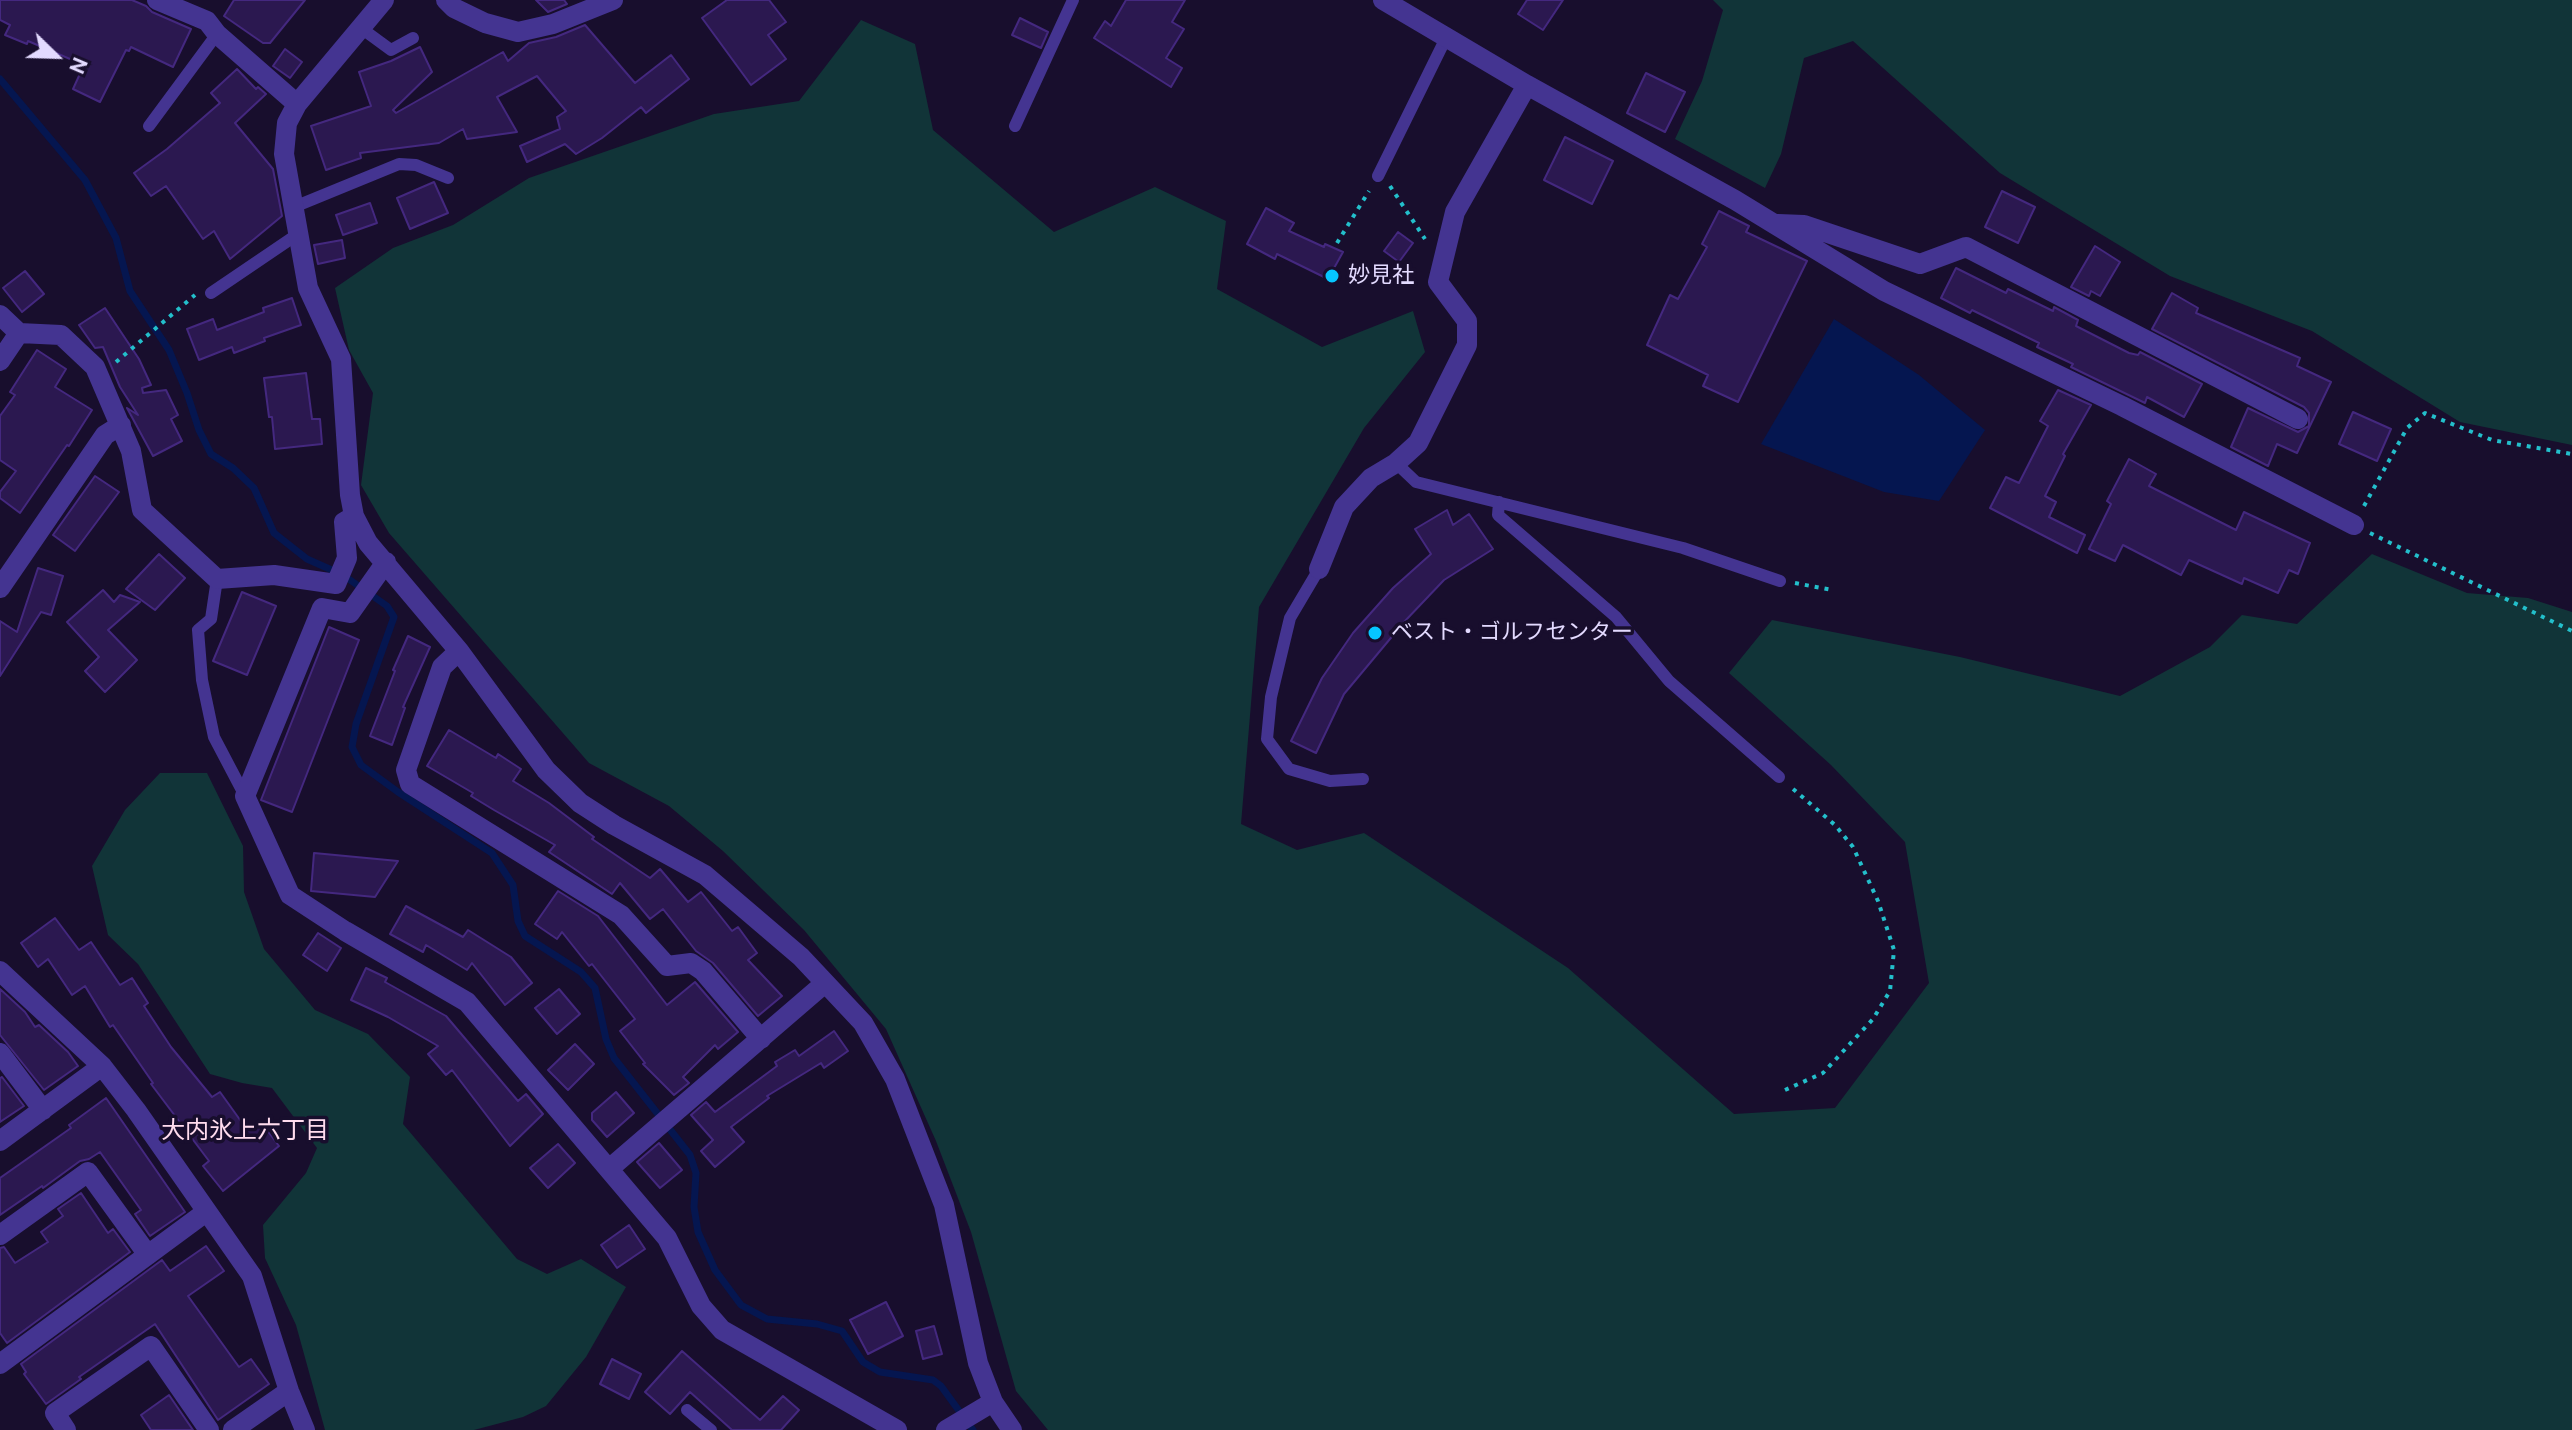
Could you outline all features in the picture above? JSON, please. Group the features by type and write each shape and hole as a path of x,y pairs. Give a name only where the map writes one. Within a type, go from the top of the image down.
{"street":[{"path":"157,0 198,8 217,34 297,104"},
{"path":"384,0 297,104 287,123 284,154 308,288 341,359 354,516 368,543 459,651 546,770 580,803 705,875 801,957 863,1023 895,1079 944,1205 978,1363 993,1402 1012,1430"},
{"path":"446,0 454,8 485,23 518,32 553,24 613,0"},
{"path":"1383,0 1774,224 1884,291 2122,406 2354,525"},
{"path":"1319,569 1344,507 1371,478 1396,463 1418,443 1467,345 1467,321 1438,282 1455,212 1527,85"},
{"path":"1774,224 1804,225 1920,264 1966,247 2298,419"},
{"path":"0,315 19,333 61,335 95,367 131,451 142,510 217,579 274,575 336,584 347,558 344,522 354,516"},
{"path":"0,361 19,333"},
{"path":"0,588 105,435 121,425"},
{"path":"386,562 350,613 322,608 245,796 290,895 467,1002 667,1238 701,1306 722,1330 897,1430"},
{"path":"459,651 442,667 406,770 410,784 621,915 667,966 691,963 703,971 761,1039"},
{"path":"0,971 102,1066 252,1276 289,1391 305,1430"},
{"path":"609,1169 825,983"},
{"path":"0,1053 43,1110"},
{"path":"0,1141 102,1066"},
{"path":"0,1235 88,1172 148,1255"},
{"path":"4,1353 206,1212"},
{"path":"66,1430 55,1413 151,1346 209,1430"},
{"path":"233,1430 289,1391"},
{"path":"946,1430 993,1402"}],"lane":[{"path":"1015,126 1073,0"},
{"path":"361,28 391,50 413,38"},
{"path":"149,126 217,34"},
{"path":"1378,176 1446,38"},
{"path":"294,207 399,164 416,165 448,178"},
{"path":"211,293 298,234"},
{"path":"1396,463 1416,482 1683,548 1780,581"},
{"path":"1499,502 1498,515 1616,617 1669,681 1779,777"},
{"path":"1319,569 1290,618 1271,697 1267,739 1289,769 1330,781 1363,779"},
{"path":"217,579 211,619 198,630 202,680 214,737 245,796"},
{"path":"687,1410 711,1430"}],"path":[{"path":"1337,243 1378,176 1389,184 1434,252 1445,259"},
{"path":"99,376 203,288 211,293"},
{"path":"2572,454 2492,440 2425,413 2407,428 2354,525 2572,631"},
{"path":"1780,581 1832,590"},
{"path":"1779,777 1835,825 1853,847 1878,901 1894,950 1890,991 1873,1019 1823,1073 1785,1090"}],"green space":[{"path":"1713,0 2572,0 2572,445 2460,422 2312,331 2170,276 2000,173 1853,41 1804,58 1781,154 1765,188 1675,139 1702,81 1723,10"},
{"path":"861,20 915,44 933,130 1054,232 1155,187 1226,221 1217,289 1322,347 1413,311 1425,352 1364,428 1259,607 1241,824 1297,850 1364,833 1568,968 1734,1114 1835,1108 1929,983 1905,842 1831,765 1729,673 1772,620 1960,657 2120,696 2210,647 2242,615 2297,624 2372,554 2467,593 2528,598 2572,612 2572,1430 1048,1430 1016,1391 971,1232 936,1141 886,1029 804,930 723,851 669,806 589,763 389,533 361,485 373,393 349,350 335,288 393,248 453,225 529,178 714,114 799,101"},
{"path":"160,773 207,773 243,846 244,892 264,949 315,1010 368,1034 410,1077 403,1124 517,1259 547,1274 581,1259 626,1287 586,1357 546,1406 523,1417 474,1430 325,1430 296,1325 265,1258 263,1225 306,1173 317,1148 272,1088 210,1074 138,964 108,935 92,866 125,810"}],"shaded area":[{"path":"1834,319 1919,375 1985,430 1939,501 1884,492 1761,444"}],"building":[{"path":"0,0 132,0 191,29 173,67 131,47 129,51 126,50 100,102 73,89 84,65 28,41 27,44 5,35 10,25 0,20"},
{"path":"234,0 305,0 270,43 263,43 224,16"},
{"path":"536,0 564,0 567,4 548,12"},
{"path":"727,0 769,0 786,22 768,35 786,59 751,85 702,18"},
{"path":"1126,0 1185,0 1172,22 1184,29 1166,58 1182,68 1171,87 1094,38 1105,21 1111,26"},
{"path":"1527,0 1563,0 1543,30 1518,14"},
{"path":"1020,18 1048,32 1041,48 1012,35"},
{"path":"585,25 635,83 671,55 689,79 646,113 641,107 576,154 565,144 527,162 520,146 560,129 557,117 566,111 537,76 497,97 517,132 467,139 463,129 439,143 360,153 361,158 326,170 311,126 371,106 359,72 420,47 432,72 393,110 396,113 503,52 508,61 529,43 556,37"},
{"path":"285,49 302,62 290,78 273,66"},
{"path":"237,69 256,89 258,87 266,94 235,123 273,169 282,216 230,259 214,231 203,239 166,186 151,196 134,173 220,103 211,93"},
{"path":"1646,73 1685,92 1665,132 1627,113"},
{"path":"1565,137 1613,161 1592,204 1544,180"},
{"path":"434,182 448,213 410,229 397,198"},
{"path":"2002,191 2035,207 2018,243 1985,227"},
{"path":"370,203 377,223 343,235 336,215"},
{"path":"1266,208 1294,223 1289,231 1343,252 1328,279 1277,254 1275,259 1247,244"},
{"path":"1719,211 1749,226 1746,232 1807,261 1738,402 1703,386 1708,375 1647,345 1670,295 1678,299 1707,247 1702,244"},
{"path":"1398,232 1413,243 1399,262 1384,251"},
{"path":"342,240 345,258 318,264 314,245"},
{"path":"2095,246 2120,262 2100,296 2091,291 2089,296 2071,287"},
{"path":"1956,268 2006,293 2008,289 2053,311 2054,307 2078,320 2076,326 2129,353 2138,355 2140,352 2202,384 2184,417 2147,397 2145,403 2071,367 2073,364 2037,347 2039,343 1941,298"},
{"path":"25,271 44,294 22,312 3,288"},
{"path":"2172,293 2198,308 2196,313 2300,358 2297,366 2331,382 2297,453 2277,444 2268,466 2231,447 2248,408 2298,432 2309,426 2309,413 2304,407 2152,329"},
{"path":"292,298 301,325 234,353 232,347 199,360 187,329 213,319 217,330"},
{"path":"105,308 139,359 151,385 142,388 143,393 166,390 178,415 171,419 182,441 153,456 127,408 138,415 120,387 103,347 95,348 79,325"},
{"path":"37,350 66,369 55,387 92,410 20,513 0,498 0,492 16,471 0,460 0,416 15,395 10,392"},
{"path":"306,373 312,419 320,419 322,444 275,449 264,378"},
{"path":"2058,390 2091,405 2063,454 2065,456 2045,496 2056,502 2049,517 2085,535 2077,553 1990,508 2006,477 2019,483 2048,426 2040,421"},
{"path":"2353,412 2391,429 2377,461 2339,444"},
{"path":"2129,459 2156,474 2149,486 2236,530 2244,512 2310,543 2298,574 2289,570 2278,593 2244,578 2242,584 2189,560 2181,575 2123,545 2115,561 2089,549 2111,504 2107,501"},
{"path":"95,476 119,492 75,551 53,535"},
{"path":"1447,510 1453,525 1469,514 1493,549 1444,580 1405,621 1344,694 1316,753 1291,741 1322,678 1353,633 1393,588 1431,554 1415,529"},
{"path":"159,554 185,578 155,610 126,589"},
{"path":"38,568 63,576 51,615 41,612 0,676 0,621 17,632"},
{"path":"103,590 114,602 120,595 140,602 108,630 137,660 105,692 85,671 99,657 67,622"},
{"path":"242,592 276,606 247,675 213,661"},
{"path":"329,627 359,640 292,812 261,800"},
{"path":"408,636 430,647 403,707 392,745 370,736"},
{"path":"449,730 521,769 513,781 549,803 594,837 592,839 650,878 660,869 688,902 701,892 732,931 738,927 757,953 748,960 782,996 758,1016 713,963 696,951 663,909 650,919 620,883 612,894 549,852 555,845 471,796 473,793 427,766"},
{"path":"314,853 398,861 375,897 311,891"},
{"path":"558,891 598,916 667,1005 695,982 738,1032 718,1049 715,1045 683,1077 689,1083 674,1095 643,1064 620,1031 635,1019 592,964 589,966 562,932 557,939 535,924"},
{"path":"406,906 463,937 468,930 511,957 532,983 505,1005 472,963 467,970 426,945 423,952 390,934"},
{"path":"55,918 79,950 91,942 120,985 132,978 148,1003 144,1006 171,1047 212,1097 220,1092 248,1131 260,1121 279,1146 223,1191 203,1166 209,1161 151,1084 113,1025 110,1027 85,986 72,995 48,959 38,967 21,943"},
{"path":"318,933 341,948 327,971 303,955"},
{"path":"366,968 446,1016 518,1101 526,1094 543,1114 510,1146 452,1070 446,1075 428,1054 438,1046 351,1000"},
{"path":"0,989 25,1012 35,1027 39,1025 68,1052 78,1066 44,1090 0,1035"},
{"path":"559,989 580,1014 557,1034 535,1008"},
{"path":"834,1031 848,1051 824,1068 821,1063 767,1096 769,1098 731,1127 744,1142 715,1167 701,1151 713,1140 691,1115 706,1102 715,1112 777,1066 775,1062 795,1050 799,1056"},
{"path":"575,1044 594,1064 568,1090 548,1070"},
{"path":"0,1078 24,1106 0,1122"},
{"path":"616,1092 634,1113 607,1137 592,1120 592,1113"},
{"path":"106,1098 185,1212 150,1236 135,1214 141,1210 100,1152 80,1161 0,1215 0,1178 71,1128 69,1125"},
{"path":"659,1143 682,1170 660,1188 637,1162"},
{"path":"558,1144 575,1163 548,1188 530,1168"},
{"path":"81,1193 108,1233 113,1229 130,1252 7,1343 0,1333 0,1248 4,1247 15,1263 48,1242 41,1232 63,1216 58,1209"},
{"path":"629,1225 645,1249 617,1268 601,1245"},
{"path":"206,1246 224,1271 188,1296 239,1367 251,1359 269,1384 218,1420 155,1324 46,1404 24,1374 26,1372 21,1364 162,1260 170,1271"},
{"path":"886,1302 903,1336 868,1354 850,1320"},
{"path":"934,1326 942,1354 923,1359 916,1331"},
{"path":"682,1351 760,1420 783,1396 799,1410 781,1430 732,1430 690,1392 670,1414 645,1392"},
{"path":"612,1359 641,1374 629,1399 600,1384"},
{"path":"169,1395 193,1430 151,1430 141,1415"}],"waterway":[{"path":"0,79 85,180 116,238 130,291 169,350 211,454 233,468 254,488 274,533 307,559 343,575 387,606 394,617 356,724 352,747 361,765 492,853 513,885 518,921 525,936 581,972 595,988 606,1039 614,1058 690,1155 696,1173 694,1207 698,1232 715,1270 741,1305 767,1319 817,1324 842,1331 863,1362 880,1372 933,1380 941,1386 973,1430"}],"place":[{"name":"妙見社","path":"1332,276"},
{"name":"ベスト・ゴルフセンター","path":"1375,633"}],"district":[{"name":"大内氷上六丁目","path":"245,1131"}]}
